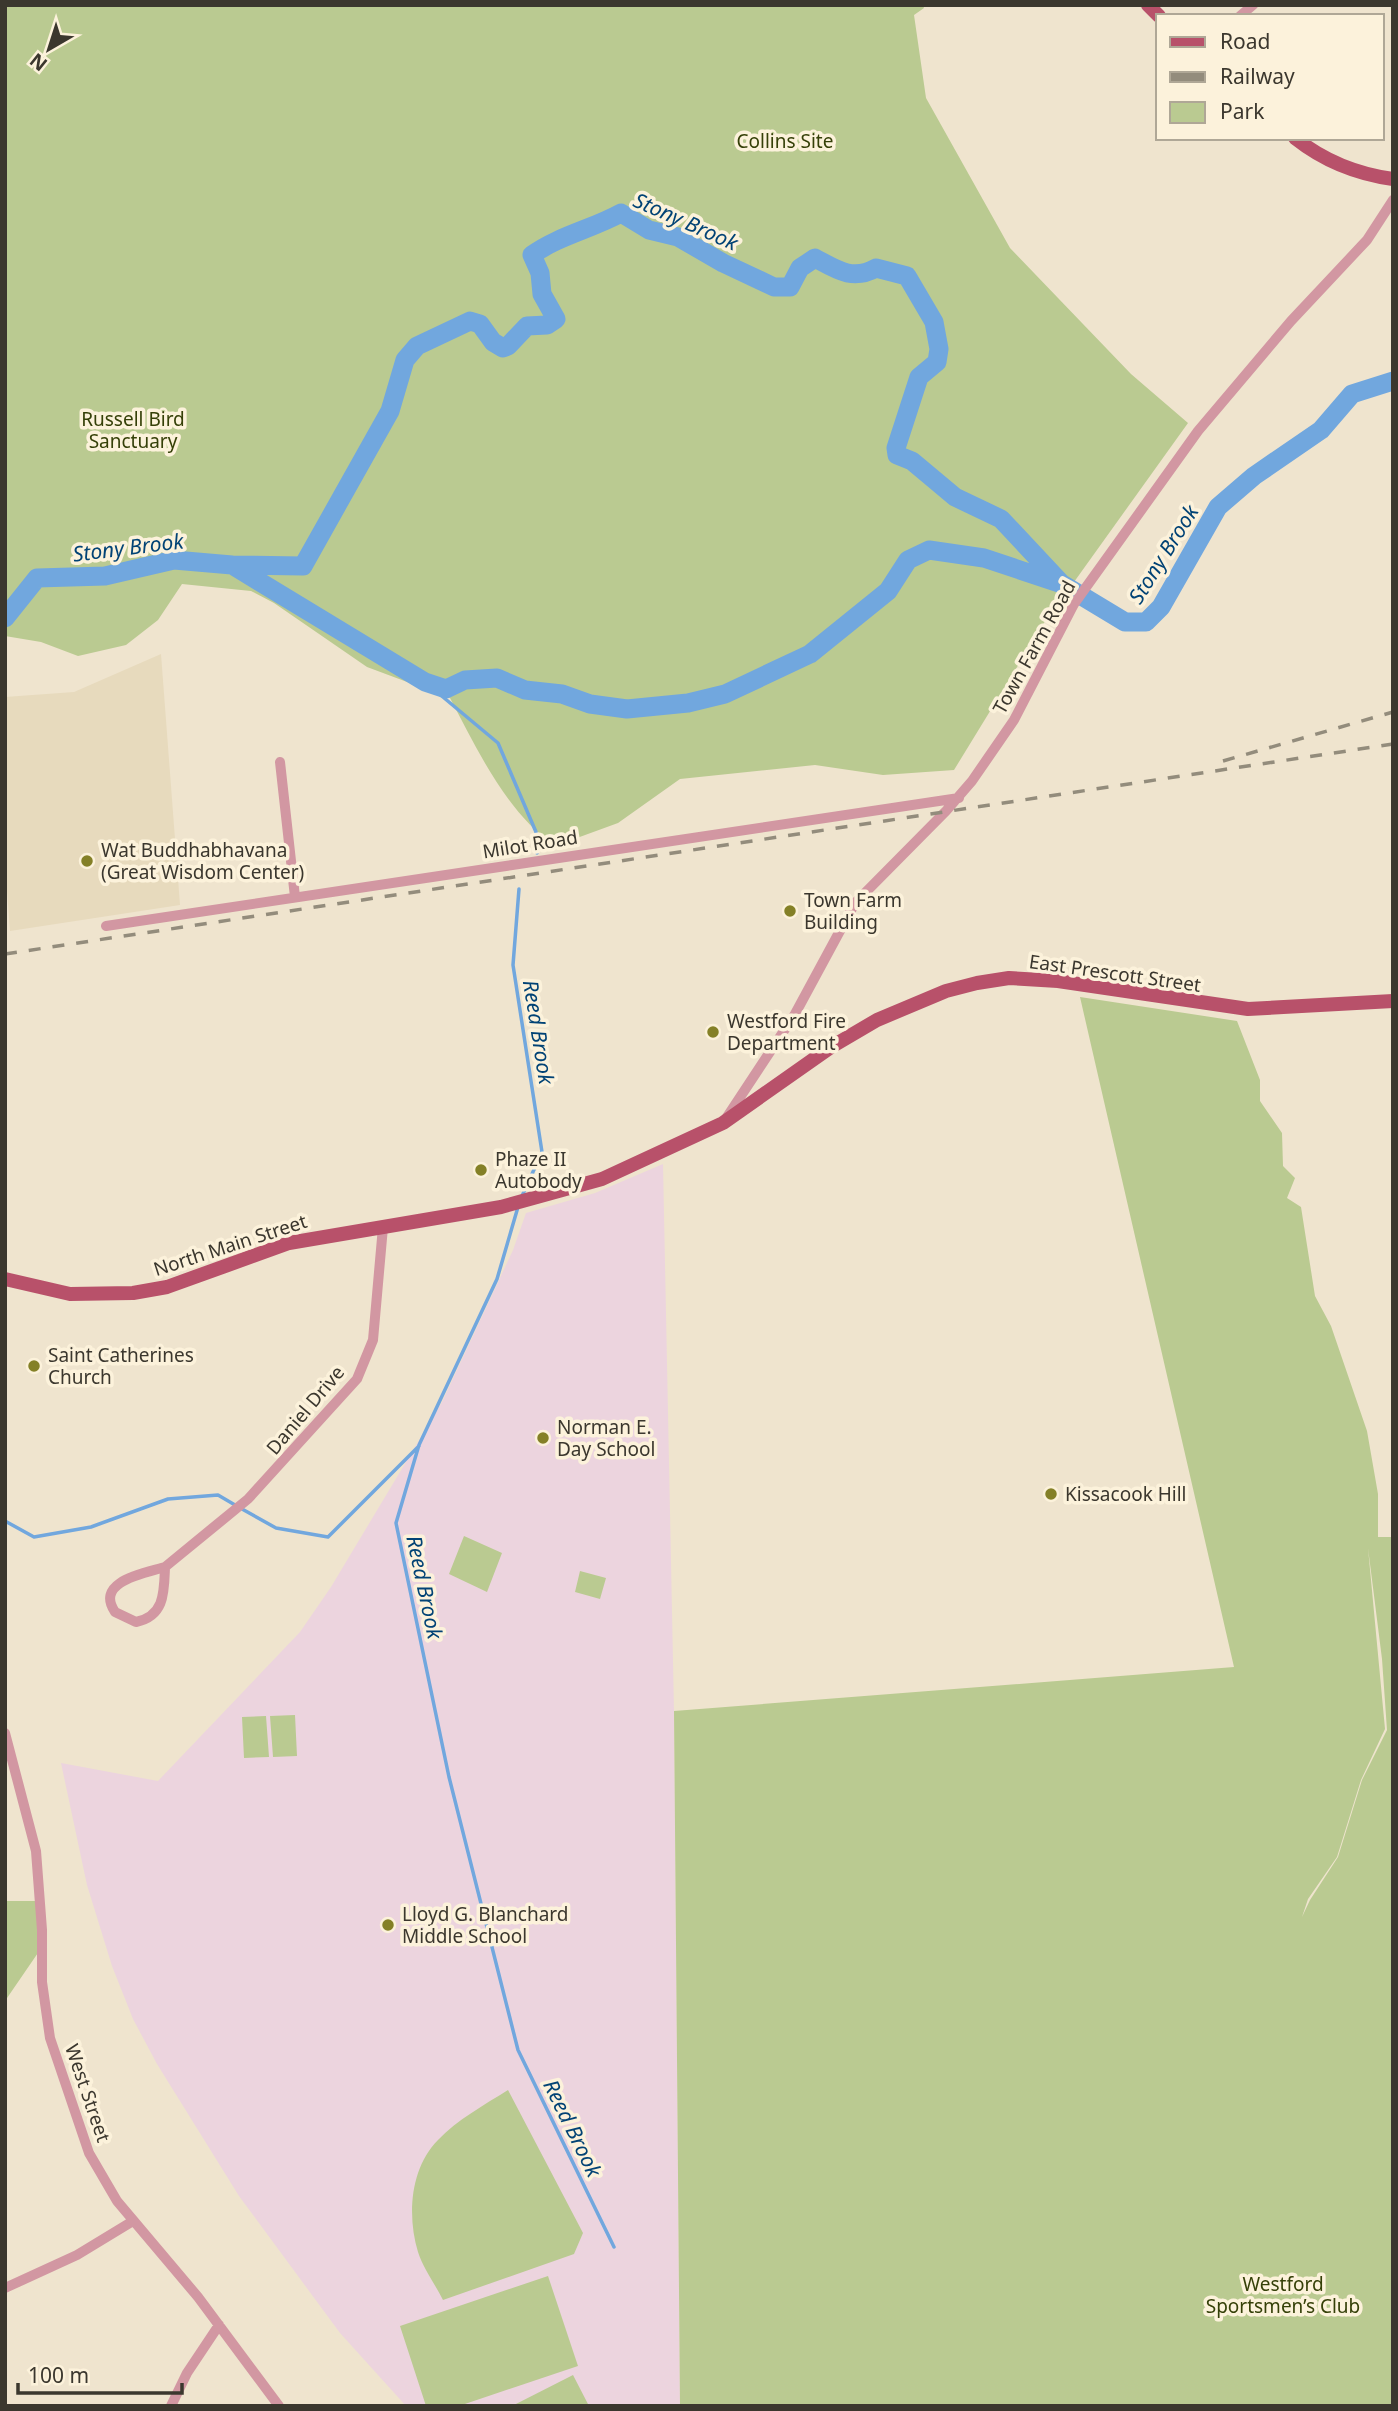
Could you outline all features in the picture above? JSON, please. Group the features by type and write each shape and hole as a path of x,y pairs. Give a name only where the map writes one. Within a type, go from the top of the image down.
{"main road":[{"path":"1297,140 1318,155 1343,166 1366,175 1393,179"},
{"name":"East Prescott Street","path":"383,1227 512,1205 602,1179 723,1123 831,1047 877,1020 946,990 977,983 1009,978 1058,981 1248,1009 1393,1001"},
{"name":"North Main Street","path":"5,1279 27,1287 70,1294 133,1293 167,1287 289,1243 383,1227"}],"street":[{"name":"Town Farm Road","path":"723,1123 795,1014 855,903 959,798 1014,720 1074,604 1198,430 1291,321 1367,240 1393,200"},
{"path":"280,762 295,897"},
{"name":"Milot Road","path":"106,926 959,798"},
{"name":"Daniel Drive","path":"165,1567 161,1605 156,1614 136,1622 116,1612 111,1601 112,1592 123,1579 165,1567 256,1491 356,1379 373,1340 383,1227"},
{"name":"West Street","path":"5,1733 36,1851 42,1930 42,1982 50,2038 89,2152 100,2175 133,2221 173,2265 279,2406"},
{"path":"5,2288 78,2255 133,2221"},
{"path":"171,2406 187,2373 219,2325"}],"shaded area":[{"path":"161,654 180,905 10,931 5,864 5,697 74,692"},
{"name":"Lloyd G. Blanchard Middle School","path":"663,1164 674,1711 680,2406 406,2406 340,2333 239,2196 157,2064 133,2019 112,1966 87,1885 61,1763 158,1781 300,1632 331,1587 442,1402 513,1250 526,1213 595,1193"}],"green space":[{"path":"5,5 923,5 924,8 914,15 926,98 1010,248 1131,374 1188,423 1069,589 1066,587 954,770 883,775 815,765 680,779 618,823 555,846 522,816 507,798 450,698 367,667 274,603 251,591 182,584 158,620 126,645 78,656 41,642 5,636"},
{"name":"Westford Sportsmen’s Club","path":"1080,997 1237,1021 1260,1080 1260,1101 1282,1133 1283,1166 1295,1178 1287,1198 1301,1207 1315,1296 1331,1326 1367,1431 1378,1494 1378,1537 1393,1537 1393,2406 680,2406 674,1711 1234,1667","holes":["1368,1548 1382,1659 1387,1730 1362,1780 1338,1857 1302,1917 1308,1899 1337,1857 1361,1780 1385,1729"]},
{"path":"464,1536 502,1553 487,1592 449,1574"},
{"path":"580,1571 606,1578 600,1599 575,1592"},
{"path":"295,1715 297,1756 273,1757 270,1716"},
{"path":"266,1716 269,1757 244,1758 242,1717"},
{"path":"5,1901 40,1901 42,1947 5,2001"},
{"path":"508,2090 583,2233 574,2254 443,2300 418,2252 412,2208 416,2178 429,2151 445,2133"},
{"path":"548,2276 578,2366 459,2406 426,2406 400,2326"},
{"path":"573,2375 589,2406 512,2406"}],"waterway":[{"name":"Stony Brook","path":"232,565 303,566 390,411 405,360 417,346 470,321 480,324 493,342 503,348 527,326 547,325 556,319 542,294 540,273 532,255 621,213 649,230 678,237 723,263 774,287 790,287 800,268 815,258 852,274 876,268 907,276 934,322 939,349 937,362 919,377 896,448 897,455 912,461 955,497 1001,519 1061,583"},
{"name":"Stony Brook","path":"5,618 37,578 105,576 174,560 232,565 425,682 446,689 465,680 497,678 525,690 562,694 590,704 627,709 688,703 725,694 810,654 888,591 908,560 929,550 984,558 1062,584 1125,622 1146,622 1161,607 1218,507 1254,476 1321,430 1352,394 1393,381"},
{"path":"425,682 498,743 536,832 537,853"},
{"name":"Reed Brook","path":"519,889 513,965 542,1152 522,1196"},
{"name":"Reed Brook","path":"518,1207 497,1279 419,1445 396,1523 449,1777 518,2050 614,2247"},
{"path":"242,1509 276,1528 328,1537 419,1446"},
{"path":"5,1521 34,1537 91,1527 168,1499 218,1495 235,1505"}],"railway":[{"path":"1223,761 1393,712"},
{"path":"5,954 1393,744"}],"place":[{"name":"Wat Buddhabhavana (Great Wisdom Center)","path":"87,861"},
{"name":"Town Farm Building","path":"790,911"},
{"name":"Westford Fire Department","path":"713,1032"},
{"name":"Phaze II Autobody","path":"481,1170"},
{"name":"Saint Catherines Church","path":"34,1366"},
{"name":"Norman E. Day School","path":"543,1438"},
{"name":"Kissacook Hill","path":"1051,1494"},
{"name":"Lloyd G. Blanchard Middle School","path":"388,1925"}],"park label":[{"name":"Collins Site","path":"785,141"},
{"name":"Russell Bird Sanctuary","path":"133,430"}]}
